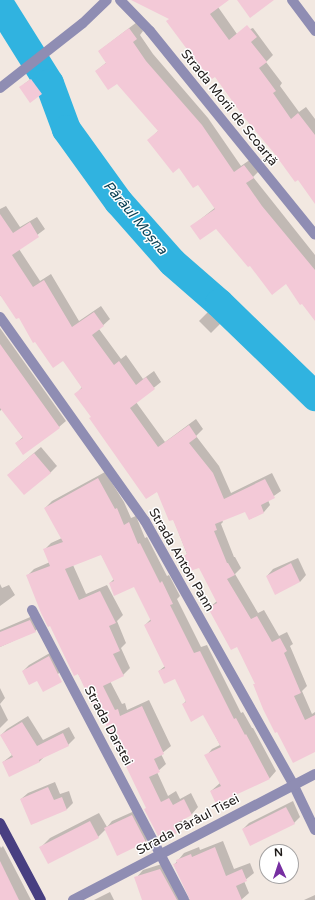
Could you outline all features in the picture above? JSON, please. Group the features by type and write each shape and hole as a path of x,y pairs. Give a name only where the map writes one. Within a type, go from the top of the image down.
{"main road":[{"path":"0,823 42,900"}],"street":[{"path":"0,88 83,23 107,0"},
{"name":"Strada Morii de Scoarţă","path":"120,0 150,31 315,235"},
{"path":"292,0 315,31"},
{"name":"Strada Anton Pann","path":"0,317 145,521 293,784 315,830"},
{"name":"Strada Darstei","path":"32,610 184,900"},
{"name":"Strada Pârâul Tisei","path":"73,900 293,784 315,774"}],"building":[{"path":"131,0 229,0 210,14 229,40 247,25 257,37 251,42 267,62 259,68 276,91 273,93 291,119 298,113 315,135 315,204 298,180 295,182 274,153 243,116 215,77 212,79 198,64 166,21 169,19"},
{"path":"237,0 274,0 250,18"},
{"path":"129,28 137,39 133,42 146,61 202,125 234,172 244,165 254,178 246,183 262,206 315,270 315,321 302,304 300,305 286,284 272,295 250,266 248,267 216,229 200,240 190,226 215,209 198,185 193,188 179,168 173,173 147,140 158,131 117,84 108,90 95,71 106,63 98,51"},
{"path":"31,79 42,94 30,103 19,87"},
{"path":"0,214 13,233 30,222 39,237 12,255 33,287 44,280 72,327 94,312 104,326 92,335 114,365 119,361 136,385 146,377 155,389 130,408 158,447 189,425 197,437 189,443 213,473 224,499 265,479 275,498 261,505 264,513 249,520 245,512 215,524 217,530 214,531 227,563 235,575 227,579 251,619 257,616 272,642 280,638 287,651 284,653 301,693 294,696 305,720 315,715 315,752 293,763 263,709 253,684 255,684 237,647 231,650 208,608 217,603 199,568 190,571 184,556 187,554 173,520 169,521 157,492 146,499 89,418 91,417 74,394 82,388 63,361 53,368 35,342 33,343 19,318 16,319 0,295"},
{"path":"0,344 60,428 23,455 15,443 23,438 0,408"},
{"path":"34,453 51,473 24,495 7,475"},
{"path":"98,478 115,509 117,508 124,525 129,522 138,544 140,543 160,583 162,581 173,604 170,605 194,653 200,651 234,719 236,718 245,735 246,734 270,779 216,804 210,791 221,786 204,755 221,747 203,715 191,722 182,704 186,702 175,679 164,684 158,671 165,668 144,625 151,621 134,587 114,596 109,583 114,581 101,555 65,569 79,600 100,591 116,623 109,626 120,651 113,654 124,676 103,686 115,710 118,709 120,716 142,706 164,754 154,759 160,772 149,777 161,802 169,798 173,805 184,799 192,815 173,825 177,833 164,840 162,835 158,836 144,809 146,808 97,706 94,708 78,674 74,676 50,626 48,627 26,575 50,566 43,549 63,542 44,508"},
{"path":"291,563 300,582 275,595 266,576"},
{"path":"30,620 36,632 0,647 0,632"},
{"path":"49,656 62,682 43,692 37,681 29,685 22,671"},
{"path":"22,722 37,746 63,733 69,746 39,760 40,762 9,777 2,762 13,757 0,735"},
{"path":"48,787 54,800 62,797 67,810 31,825 20,799"},
{"path":"286,807 295,824 250,846 242,829"},
{"path":"132,815 146,842 117,856 104,828"},
{"path":"90,821 99,838 48,864 39,847"},
{"path":"215,847 226,876 242,869 247,881 236,886 242,900 190,900 173,864 177,863 176,860 191,854 192,857"},
{"path":"0,861 19,900 0,900"},
{"path":"160,869 177,900 142,900 134,877"}],"waterway":[{"name":"Pârâul Moșna","path":"0,5 49,83 66,129 118,201 172,262 219,303 315,396"}]}
